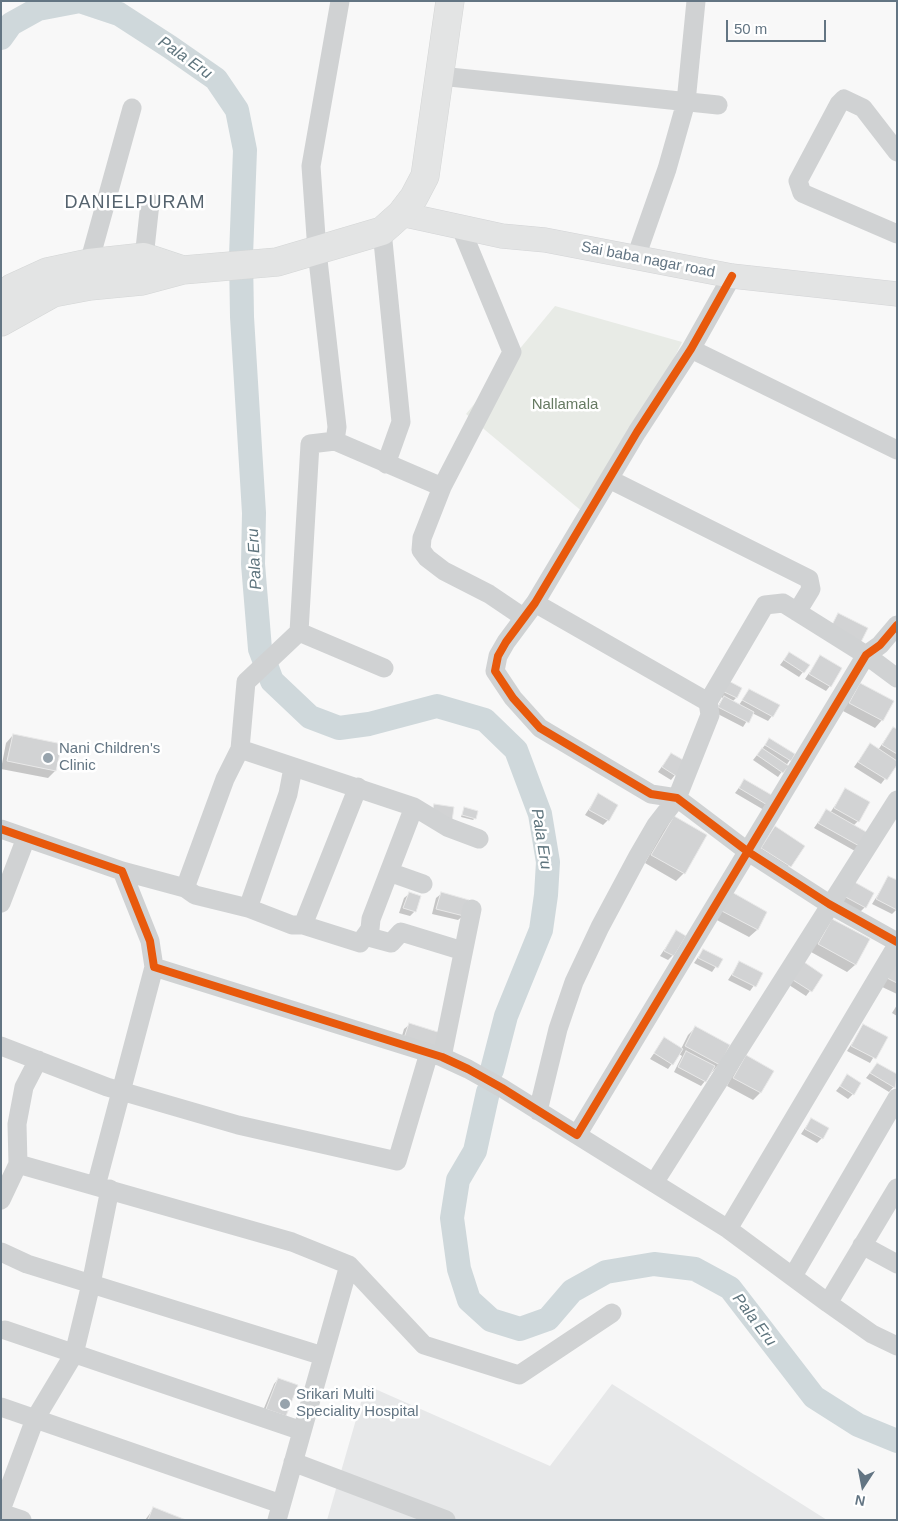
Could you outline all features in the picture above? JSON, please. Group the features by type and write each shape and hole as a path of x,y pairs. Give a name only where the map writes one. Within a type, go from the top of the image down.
{"highway":[{"path":"399,214 427,68 435,1"},
{"path":"1,298 12,288 47,272 90,275 143,269 183,270 277,262 317,250 399,214 425,176 450,1"},
{"path":"1,322 90,275"}],"main road":[{"name":"Sai baba nagar road","path":"399,214 502,236 546,240 732,276 897,294"}],"street":[{"path":"335,441 337,427 317,250 311,166 340,1"},
{"path":"636,257 667,169 686,102 696,1"},
{"path":"440,76 718,105"},
{"path":"897,152 863,108 844,99 839,104 798,181 802,193 897,234"},
{"path":"90,275 132,108"},
{"path":"143,269 150,203"},
{"path":"386,464 401,422 399,214"},
{"path":"460,226 512,352 442,487 422,538 421,550 427,558 444,571 489,594 523,617"},
{"path":"728,1229 897,943 829,904 747,851 677,798 651,794 540,728 513,698 495,671 498,656 523,617 535,603 637,432 691,349 732,276"},
{"path":"691,349 897,450"},
{"path":"185,888 225,780 240,749 246,682 298,632 310,444 335,441 442,487"},
{"path":"609,479 810,579 811,589 798,612"},
{"path":"535,603 708,702"},
{"path":"538,1112 558,1029 574,982 600,927 638,856 656,825 677,798 710,715 708,702 765,604 783,603 866,655 897,678"},
{"path":"577,1136 866,655 880,645 897,625"},
{"path":"298,632 384,668"},
{"path":"240,749 292,768 358,787 414,807 447,827 479,839"},
{"path":"248,908 288,794 292,768"},
{"path":"303,925 358,787"},
{"path":"654,1183 829,904 895,805"},
{"path":"1,829 122,871 185,888 195,895 248,908 292,925 303,925 360,943 370,929 371,919 414,807"},
{"path":"1,903 26,838"},
{"path":"22,1520 1,1512 35,1419 74,1354 92,1284 103,1187 121,1091 154,967 150,940 122,871"},
{"path":"389,872 423,884"},
{"path":"1,1046 121,1091 238,1125 397,1162 435,1055 463,951 472,909"},
{"path":"365,936 390,943 401,932 463,951"},
{"path":"154,967 435,1055 468,1068 728,1229 872,1334 897,1346"},
{"path":"1,1200 18,1164 17,1124 24,1087 38,1060"},
{"path":"793,1276 897,1098"},
{"path":"18,1164 103,1187 324,1253 349,1266 424,1345 520,1375 612,1313"},
{"path":"828,1303 897,1188"},
{"path":"862,1245 897,1264"},
{"path":"1,1252 27,1264 323,1356"},
{"path":"1,1407 279,1512 349,1266"},
{"path":"5,1330 302,1431"},
{"path":"293,1462 446,1520"}],"shaded area":[{"path":"612,1384 827,1520 327,1520 366,1385 550,1466"}],"green space":[{"name":"Nallamala","path":"555,306 682,342 660,387 584,513 466,414"}],"building":[{"path":"838,613 868,628 861,642 831,627"},
{"path":"789,652 810,665 804,673 784,660"},
{"path":"820,655 842,668 831,687 809,674"},
{"path":"725,679 742,688 737,698 720,690"},
{"path":"860,683 894,701 883,721 849,703"},
{"path":"749,689 780,705 773,717 742,700"},
{"path":"724,696 754,712 749,723 718,707"},
{"path":"893,727 897,729 897,754 882,745"},
{"path":"13,734 62,744 56,771 7,761"},
{"path":"769,738 795,754 791,761 765,745"},
{"path":"870,743 897,761 897,765 887,780 858,762"},
{"path":"762,748 789,766 783,773 757,755"},
{"path":"671,753 685,761 676,776 662,767"},
{"path":"744,779 775,797 769,806 739,788"},
{"path":"845,788 870,802 859,822 834,808"},
{"path":"598,793 618,805 609,821 589,810"},
{"path":"434,804 454,807 452,821 431,817"},
{"path":"464,807 478,811 476,819 462,815"},
{"path":"826,809 868,833 861,847 818,823"},
{"path":"674,816 707,835 685,874 651,855"},
{"path":"775,826 805,846 791,867 761,848"},
{"path":"888,876 897,880 897,910 876,899"},
{"path":"849,879 874,893 866,908 840,894"},
{"path":"730,891 767,912 758,930 720,910"},
{"path":"409,892 421,896 416,912 403,908"},
{"path":"441,892 469,900 464,916 436,909"},
{"path":"832,919 870,939 856,965 818,944"},
{"path":"676,930 686,936 674,956 664,951"},
{"path":"703,949 723,959 718,968 698,958"},
{"path":"897,959 897,983 887,978"},
{"path":"739,961 763,973 756,987 732,975"},
{"path":"804,962 823,975 812,992 793,980"},
{"path":"409,1023 444,1034 439,1052 403,1041"},
{"path":"863,1024 888,1037 876,1059 851,1046"},
{"path":"695,1026 730,1045 720,1065 685,1046"},
{"path":"664,1037 683,1049 673,1065 654,1053"},
{"path":"686,1051 715,1066 706,1082 678,1067"},
{"path":"746,1055 774,1071 761,1093 733,1078"},
{"path":"877,1063 897,1074 895,1088 870,1073"},
{"path":"847,1074 861,1083 854,1095 840,1086"},
{"path":"811,1118 829,1128 823,1139 805,1129"},
{"path":"278,1378 298,1385 286,1416 266,1409"},
{"path":"153,1507 186,1520 148,1520"}],"waterway":[{"name":"Pala Eru","path":"1,38 11,24 38,9 80,1 119,14 170,47 216,79 237,110 245,150 241,256 242,317 254,513 253,564 260,649 272,681 310,717 339,728 369,724 437,706 485,720 516,750 540,814 548,862 546,895 541,930 506,1016 492,1070"},
{"name":"Pala Eru","path":"488,1092 475,1151 458,1180 452,1218 459,1269 469,1300 491,1320 520,1329 548,1319 572,1291 606,1272 654,1264 695,1269 730,1288 814,1397 858,1425 897,1441"}],"cycle path":[{"path":"732,276 691,349 637,432 535,603 506,642 498,656 495,671 513,698 540,728 651,794 677,798 747,851 829,904 897,942"},
{"path":"1,829 122,871 150,941 154,967 442,1057 502,1088 577,1135 866,655 880,645 897,625"}],"place":[{"name":"Nani Children's Clinic","path":"48,758"},
{"name":"Srikari Multi Speciality Hospital","path":"285,1404"}],"district":[{"name":"DANIELPURAM","path":"135,203"}]}
